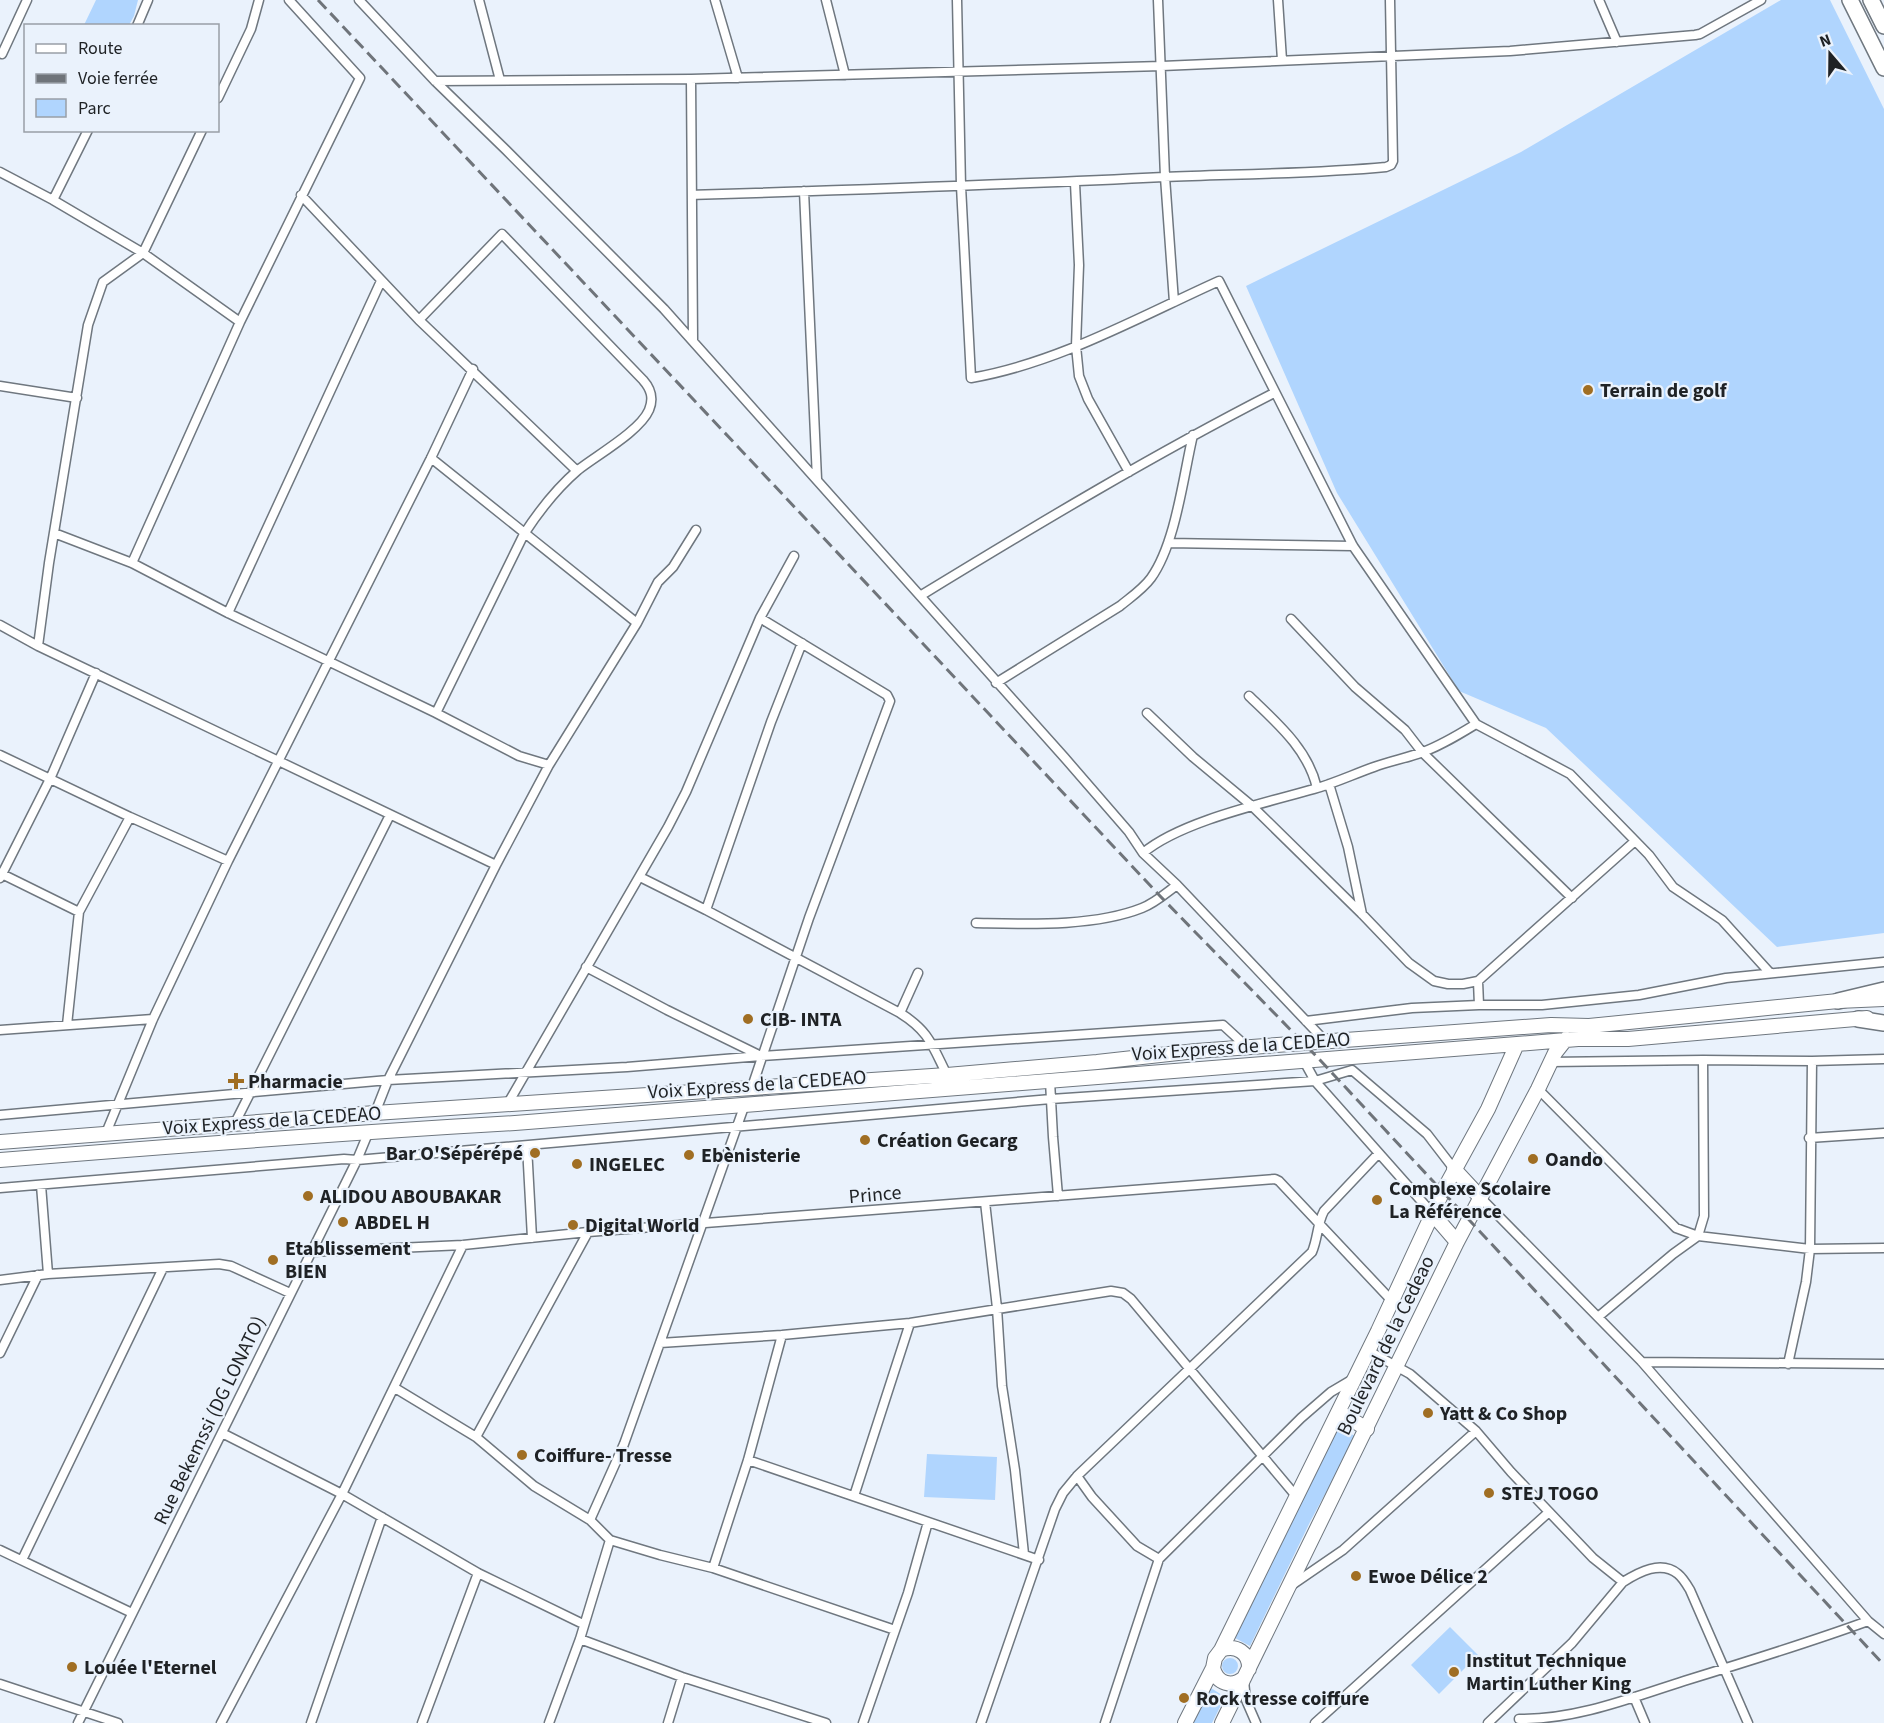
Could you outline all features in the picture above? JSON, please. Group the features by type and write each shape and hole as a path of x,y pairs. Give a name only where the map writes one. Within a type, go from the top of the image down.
{"highway":[{"path":"1850,0 1884,68"},
{"path":"1871,0 1884,26"},
{"path":"1838,1001 1884,990"},
{"path":"1858,1019 1884,1023"}],"main road":[{"path":"0,1142 375,1113 947,1075 1248,1048 1551,1025 1589,1026 1838,1001 1884,999"},
{"name":"Voix Express de la CEDEAO","path":"0,1160 254,1142 369,1131 515,1123 1516,1044 1628,1039 1884,1016"},
{"path":"1516,1044 1534,1038 1551,1025"},
{"path":"1563,1041 1589,1026"},
{"name":"Boulevard de la Cedeao","path":"1222,1723 1457,1242 1563,1041"},
{"name":"Boulevard de la Cedeao","path":"1185,1723 1213,1668 1215,1658 1369,1351 1432,1213 1488,1109 1516,1044"},
{"path":"1454,1169 1480,1197"},
{"path":"1432,1213 1457,1242"},
{"path":"1338,1412 1367,1429"},
{"path":"1213,1668 1216,1677 1225,1683 1235,1684 1246,1674 1248,1659 1241,1651 1231,1648 1221,1650"}],"street":[{"path":"0,53 2,54 27,0"},
{"path":"138,24 148,0"},
{"path":"219,96 251,29 260,0"},
{"path":"132,562 240,322 360,78 289,0"},
{"path":"359,0 435,81 693,340 745,402 817,479 1129,832 1143,854 1177,885 1327,1042"},
{"path":"479,0 500,80"},
{"path":"716,0 738,78"},
{"path":"826,0 844,75"},
{"path":"957,0 961,186 971,378 1001,371 1076,346 1219,281 1353,546 1476,724 1570,774 1649,855 1673,886 1722,920 1770,973"},
{"path":"1158,0 1165,177 1174,302"},
{"path":"1278,0 1282,60"},
{"path":"692,195 1292,174 1390,165 1393,162 1390,0"},
{"path":"1599,0 1617,42"},
{"path":"435,81 691,80 958,73 1510,51 1700,34 1761,0"},
{"path":"691,80 693,340"},
{"path":"53,200 87,132"},
{"path":"38,646 88,325 103,282 143,253 201,132"},
{"path":"0,172 143,253 240,322"},
{"path":"1075,183 1079,283 1076,346 1079,376 1088,399 1129,472"},
{"path":"804,192 817,479"},
{"path":"302,195 419,320 473,369 577,471"},
{"path":"419,320 502,234 650,388 652,399 646,415 631,430 577,471 543,506 524,534 436,713"},
{"path":"228,613 381,281"},
{"path":"106,1133 153,1019 228,861 431,458 473,369"},
{"path":"0,386 77,398"},
{"path":"920,596 1072,503 1192,435 1274,393"},
{"path":"996,682 1111,612 1151,578 1169,543 1192,435"},
{"path":"431,458 637,622"},
{"path":"375,1113 388,1080 549,765 637,622 658,582 673,567 696,530"},
{"path":"54,533 132,562 228,613 436,713 519,756 549,765"},
{"path":"1169,543 1353,546"},
{"path":"507,1106 640,877 686,792 760,618 794,556"},
{"path":"752,1087 814,907 890,701 887,695 760,618"},
{"path":"1291,619 1355,687 1405,730 1422,752 1572,898"},
{"path":"0,625 38,646 496,866"},
{"path":"706,910 771,722 802,643"},
{"path":"79,912 1,875 50,779 96,674"},
{"path":"1250,696 1304,756 1313,772 1317,788"},
{"path":"1147,713 1193,757 1252,806 1409,963 1434,981 1456,984 1478,981 1635,841"},
{"path":"1143,854 1157,842 1173,835 1252,806 1317,788 1422,752 1448,741 1476,724"},
{"path":"0,755 228,861"},
{"path":"1329,784 1348,847 1362,914"},
{"path":"234,1125 390,815"},
{"path":"68,1025 79,912 130,817"},
{"path":"640,877 797,958 916,1023 927,1035 947,1075"},
{"path":"976,923 1044,924 1108,917 1144,908 1177,885"},
{"path":"1306,1021 1412,1008 1542,1005 1639,995 1726,978 1884,962"},
{"path":"586,967 761,1056"},
{"path":"900,1013 918,973"},
{"path":"1478,981 1479,1005"},
{"path":"0,1030 153,1019"},
{"path":"0,1114 388,1080 627,1067 1223,1025 1248,1048"},
{"path":"1550,1062 1884,1059"},
{"path":"1598,1317 1672,1254 1698,1236 1704,1216 1703,1060"},
{"path":"1304,1061 1315,1080 1432,1213"},
{"path":"1788,1364 1806,1282 1810,1248 1809,1138 1812,1061"},
{"path":"0,1188 527,1146 1051,1099 1315,1080 1352,1070 1427,1134 1454,1169"},
{"path":"1050,1081 1058,1196"},
{"path":"1538,1089 1676,1228 1698,1236 1810,1248 1884,1248"},
{"path":"590,1520 624,1444 745,1104"},
{"name":"Rue Bekemssi (DG LONATO)","path":"78,1723 357,1160 369,1131"},
{"path":"1809,1138 1884,1133"},
{"path":"527,1146 532,1238"},
{"path":"981,1723 1055,1509 1063,1493 1077,1476 1312,1252 1319,1233 1318,1221 1324,1211 1378,1154"},
{"name":"Prince","path":"310,1252 463,1245 703,1223 1275,1179 1392,1300"},
{"path":"41,1185 48,1274"},
{"path":"1480,1197 1642,1362 1868,1621 1884,1634"},
{"path":"984,1202 997,1308 1002,1386 1015,1470 1024,1554"},
{"path":"476,1437 588,1233"},
{"path":"221,1723 342,1494 463,1245"},
{"path":"0,1280 48,1274 225,1264 290,1293"},
{"path":"22,1560 163,1268"},
{"path":"0,1353 38,1275"},
{"path":"660,1343 910,1323 1111,1291 1123,1293 1131,1299 1296,1496"},
{"path":"854,1496 910,1323"},
{"path":"713,1568 748,1460 782,1335"},
{"path":"1369,1351 1398,1365 1476,1431 1593,1558 1623,1582"},
{"path":"1642,1362 1884,1364"},
{"path":"1105,1723 1159,1559 1262,1456 1331,1392 1354,1378"},
{"path":"395,1388 476,1437 534,1486 590,1520 610,1540 713,1568 895,1630"},
{"path":"1289,1587 1343,1550 1476,1431"},
{"path":"222,1433 342,1494 478,1573 583,1624"},
{"path":"748,1460 1039,1560"},
{"path":"1077,1476 1092,1497 1137,1546 1159,1559"},
{"path":"1315,1723 1550,1512"},
{"path":"311,1723 382,1517"},
{"path":"863,1723 895,1630 928,1522"},
{"path":"549,1723 580,1639 610,1540"},
{"path":"0,1550 132,1614"},
{"path":"1488,1723 1572,1643 1623,1582 1651,1568 1669,1569 1679,1575 1690,1590 1748,1723"},
{"path":"422,1723 478,1573"},
{"path":"1509,1703 1520,1721 1561,1717 1724,1669 1868,1621"},
{"path":"580,1639 682,1677 826,1723"},
{"path":"1246,1674 1246,1700 1256,1723"},
{"path":"668,1723 682,1677"},
{"path":"0,1684 118,1723"},
{"path":"1634,1697 1645,1723"}],"green space":[{"path":"96,0 138,0 130,24 84,24"},
{"name":"Terrain de golf","path":"1781,0 1830,0 1884,109 1884,933 1777,947 1546,728 1459,691 1337,493 1246,286 1521,152"},
{"path":"1341,1427 1356,1436 1310,1522 1250,1646 1235,1638 1338,1428"},
{"path":"927,1454 997,1457 995,1500 924,1497"},
{"path":"1450,1627 1478,1655 1439,1694 1411,1665"},
{"path":"1227,1658 1233,1658 1238,1666 1236,1672 1227,1674 1222,1669 1222,1663"},
{"path":"1211,1688 1225,1697 1212,1723 1193,1723"}],"railway":[{"path":"318,0 1161,897 1320,1060 1884,1665"}],"place":[{"name":"Terrain de golf","path":"1588,390"},
{"name":"CIB- INTA","path":"748,1019"},
{"name":"Pharmacie","path":"236,1081"},
{"name":"Création Gecarg","path":"865,1140"},
{"name":"Bar O'Sépérépé","path":"535,1153"},
{"name":"Ebènisterie","path":"689,1155"},
{"name":"Oando","path":"1533,1159"},
{"name":"INGELEC","path":"577,1164"},
{"name":"ALIDOU ABOUBAKAR","path":"308,1196"},
{"name":"Complexe Scolaire La Référence","path":"1377,1200"},
{"name":"ABDEL H","path":"343,1222"},
{"name":"Digital World","path":"573,1225"},
{"name":"Etablissement BIEN","path":"273,1260"},
{"name":"Yatt & Co Shop","path":"1428,1413"},
{"name":"Coiffure- Tresse","path":"522,1455"},
{"name":"STEJ TOGO","path":"1489,1493"},
{"name":"Ewoe Délice 2","path":"1356,1576"},
{"name":"Louée l'Eternel","path":"72,1667"},
{"name":"Institut Technique Martin Luther King","path":"1454,1672"},
{"name":"Rock tresse coiffure","path":"1184,1698"}]}
